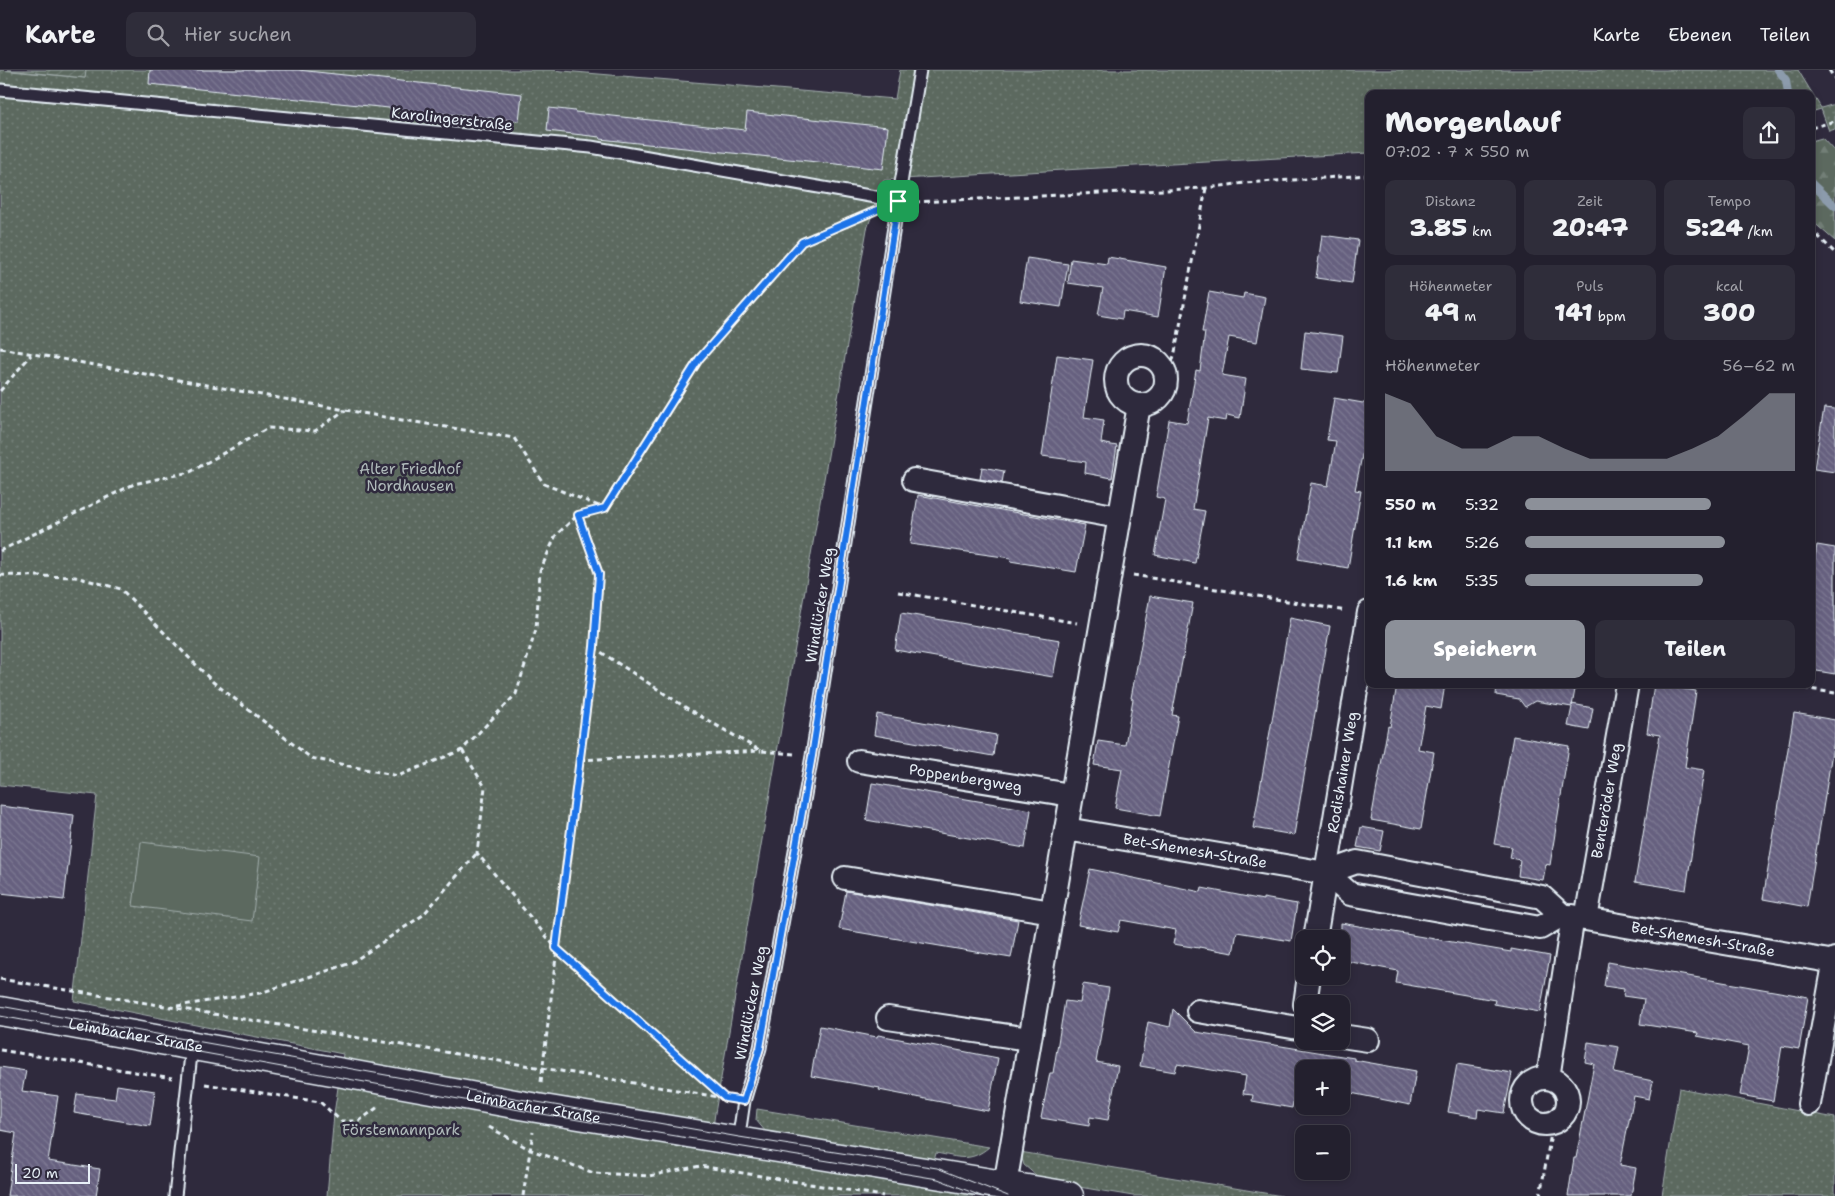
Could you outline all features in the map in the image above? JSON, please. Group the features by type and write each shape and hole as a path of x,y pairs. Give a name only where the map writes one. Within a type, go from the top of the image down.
{"street":[{"path":"1145,355 1160,363 1166,378 1165,387 1156,400 1149,404 1139,405 1126,400 1116,386 1118,370 1129,358 1145,355"},
{"path":"1005,1185 1139,405"},
{"path":"914,480 1119,517"},
{"name":"Rodishainer Weg","path":"1326,873 1365,637"},
{"name":"Benteröder Weg","path":"1573,916 1626,688"},
{"name":"Poppenbergweg","path":"859,760 1071,795"},
{"name":"Bet-Shemesh-Straße","path":"1066,829 1326,873 1358,862 1542,897 1573,916 1835,961 1809,1104"},
{"path":"1326,873 1350,894 1540,928 1573,916 1548,1078"},
{"path":"1316,930 1326,873"},
{"path":"846,878 1052,912"},
{"name":"Leimbacher Straße","path":"0,1011 537,1108 1069,1196"},
{"path":"1198,1011 1295,1021"},
{"path":"888,1018 1029,1039"},
{"path":"1350,1037 1368,1040"},
{"path":"1548,1078 1561,1085 1568,1098 1564,1113 1553,1122 1546,1124 1531,1119 1523,1107 1524,1092 1534,1081 1548,1078"}],"lane":[{"name":"Windlücker Weg","path":"738,1142 744,1101 760,1048 812,756 920,70"},
{"name":"Karolingerstraße","path":"0,90 591,147 898,201"},
{"path":"175,1196 192,1046"}],"path":[{"path":"1829,70 1835,79"},
{"path":"1815,127 1835,121"},
{"path":"0,575 75,577 121,589 213,682 311,758 398,776 462,750 516,694 536,628 540,571 556,535 578,515 605,508 699,359 802,242 898,201 926,202 1206,188 1245,183 1365,174"},
{"path":"1165,387 1175,352 1206,188"},
{"path":"1815,233 1835,253"},
{"path":"0,348 345,410 514,438 544,484 605,508"},
{"path":"0,391 32,355"},
{"path":"0,551 134,484 190,472 268,428 315,431 345,410"},
{"path":"523,1196 543,1068 556,948 594,647 599,574 578,515"},
{"path":"1110,571 1365,612"},
{"path":"898,592 1100,627"},
{"path":"594,647 688,709 761,751"},
{"path":"1803,688 1835,693"},
{"path":"173,1007 260,993 351,963 422,914 477,853 485,787 462,750"},
{"path":"580,760 761,751 812,756"},
{"path":"0,979 725,1098 556,948 477,853"},
{"path":"0,1050 320,1102 341,1121 359,1121 382,1104"},
{"path":"1540,1196 1553,1122"},
{"path":"484,1124 531,1150 594,1173 648,1176 700,1166 883,1196"}],"green space":[{"name":"Alter Friedhof Nordhausen","path":"0,70 85,78 86,70 551,70 895,99 900,70 1798,70 1810,90 1365,90 1365,153 884,180 867,229 710,1149 961,1190 973,1196 760,1196 734,1192 733,1196 327,1196 334,1114 343,1054 74,1001 97,795 0,785"},
{"path":"7,70 86,70 85,78"},
{"name":"Alter Friedhof Nordhausen","path":"1815,98 1821,108 1835,104 1835,129 1829,131 1821,109 1815,111"},
{"path":"1822,138 1835,152 1835,241 1815,224 1815,140"},
{"path":"141,842 260,857 252,921 133,906"},
{"path":"1679,1088 1835,1118 1835,1196 1662,1196"},
{"path":"757,1109 989,1147 976,1155 964,1158 936,1153 934,1161 766,1132 756,1120"},
{"path":"1020,1152 1282,1196 1133,1196 1061,1184 1037,1176 1024,1165"}],"building":[{"path":"150,70 298,70 522,94 519,121 149,84"},
{"path":"549,108 745,130 747,112 888,127 883,169 600,139 600,137 547,131"},
{"path":"1322,235 1358,240 1352,283 1316,278"},
{"path":"1108,257 1166,267 1158,317 1123,311 1122,319 1098,315 1103,288 1068,283 1071,259 1107,264"},
{"path":"1027,258 1068,264 1061,307 1020,301"},
{"path":"1209,292 1243,298 1244,293 1265,297 1257,342 1229,337 1222,375 1246,379 1240,418 1227,415 1226,421 1208,418 1193,509 1205,511 1195,563 1155,555 1165,499 1156,497 1169,420 1187,423 1196,370 1200,371 1205,332 1202,332"},
{"path":"1305,331 1343,336 1338,373 1301,369"},
{"path":"1057,355 1093,360 1084,417 1104,420 1101,443 1117,446 1112,478 1085,473 1086,462 1042,456"},
{"path":"1334,398 1365,403 1365,446 1355,490 1361,491 1348,568 1298,559 1311,483 1328,486 1336,441 1327,440"},
{"path":"1824,408 1835,409 1835,472 1815,469"},
{"path":"982,467 1004,471 1002,483 980,479"},
{"path":"918,495 1085,525 1076,572 1010,561 1011,558 910,544"},
{"path":"1817,545 1835,548 1835,674 1815,671 1815,557"},
{"path":"1150,596 1193,603 1172,715 1178,716 1160,816 1115,808 1122,769 1094,765 1098,741 1125,745 1133,699 1131,698"},
{"path":"901,613 1060,640 1053,677 895,650"},
{"path":"1290,618 1330,626 1294,835 1253,828"},
{"path":"1396,688 1444,688 1441,709 1426,706 1418,749 1434,752 1421,829 1371,820 1388,726 1390,727"},
{"path":"1497,688 1575,688 1572,704 1593,708 1589,730 1568,726 1572,707 1535,701 1525,707 1519,699 1496,695"},
{"path":"1653,688 1678,688 1696,691 1685,767 1704,770 1686,890 1635,882 1660,735 1647,733"},
{"path":"1794,713 1835,720 1835,734 1807,907 1763,899"},
{"path":"877,714 996,735 993,756 874,735"},
{"path":"1513,736 1569,746 1550,865 1546,864 1543,880 1518,876 1520,860 1510,858 1512,847 1494,844"},
{"path":"872,783 1031,810 1025,848 866,820"},
{"path":"0,806 74,815 64,900 0,893"},
{"path":"1361,827 1384,831 1380,851 1357,847"},
{"path":"1090,869 1201,892 1202,888 1263,900 1263,898 1297,904 1291,941 1237,932 1233,953 1173,944 1176,930 1121,920 1118,932 1078,925"},
{"path":"846,891 1018,920 1011,958 839,929"},
{"path":"1341,923 1511,952 1511,949 1550,956 1540,1012 1494,1004 1495,1000 1396,983 1398,971 1350,962 1350,930 1341,930"},
{"path":"1608,962 1808,997 1799,1049 1782,1046 1773,1101 1740,1095 1749,1046 1697,1036 1698,1033 1640,1024 1644,999 1623,996 1624,989 1604,986"},
{"path":"1083,984 1109,988 1096,1062 1118,1066 1108,1120 1090,1117 1089,1126 1041,1118 1050,1073 1053,1073 1065,1001 1080,1003"},
{"path":"1173,1009 1196,1032 1295,1048 1295,1050 1354,1058 1354,1060 1416,1071 1410,1105 1350,1093 1350,1060 1295,1060 1295,1091 1292,1108 1252,1101 1253,1095 1243,1094 1246,1076 1177,1064 1175,1072 1140,1066 1148,1022 1170,1027"},
{"path":"820,1026 998,1058 988,1111 879,1090 880,1088 811,1076"},
{"path":"1588,1042 1619,1047 1614,1073 1653,1081 1649,1099 1634,1096 1620,1165 1636,1168 1631,1196 1568,1196 1594,1064 1585,1062"},
{"path":"1457,1064 1512,1073 1504,1113 1478,1109 1477,1117 1448,1112"},
{"path":"0,1067 26,1071 22,1091 58,1096 48,1161 100,1169 96,1196 7,1196 16,1133 0,1130"},
{"path":"117,1085 155,1091 150,1126 74,1113 77,1094 115,1099"}],"waterway":[{"path":"1778,70 1786,80 1787,90"},
{"path":"1815,187 1835,206"}],"tram line":[{"path":"0,1006 739,1137 937,1168 1008,1196"},
{"path":"0,1016 536,1113 938,1179 981,1196"}],"route":[{"path":"898,201 812,756 760,1048 744,1101 725,1098 556,948 594,647 599,574 578,515 605,508 699,359 802,242 898,201"}],"park label":[{"name":"Förstemannpark","path":"401,1130"}]}
